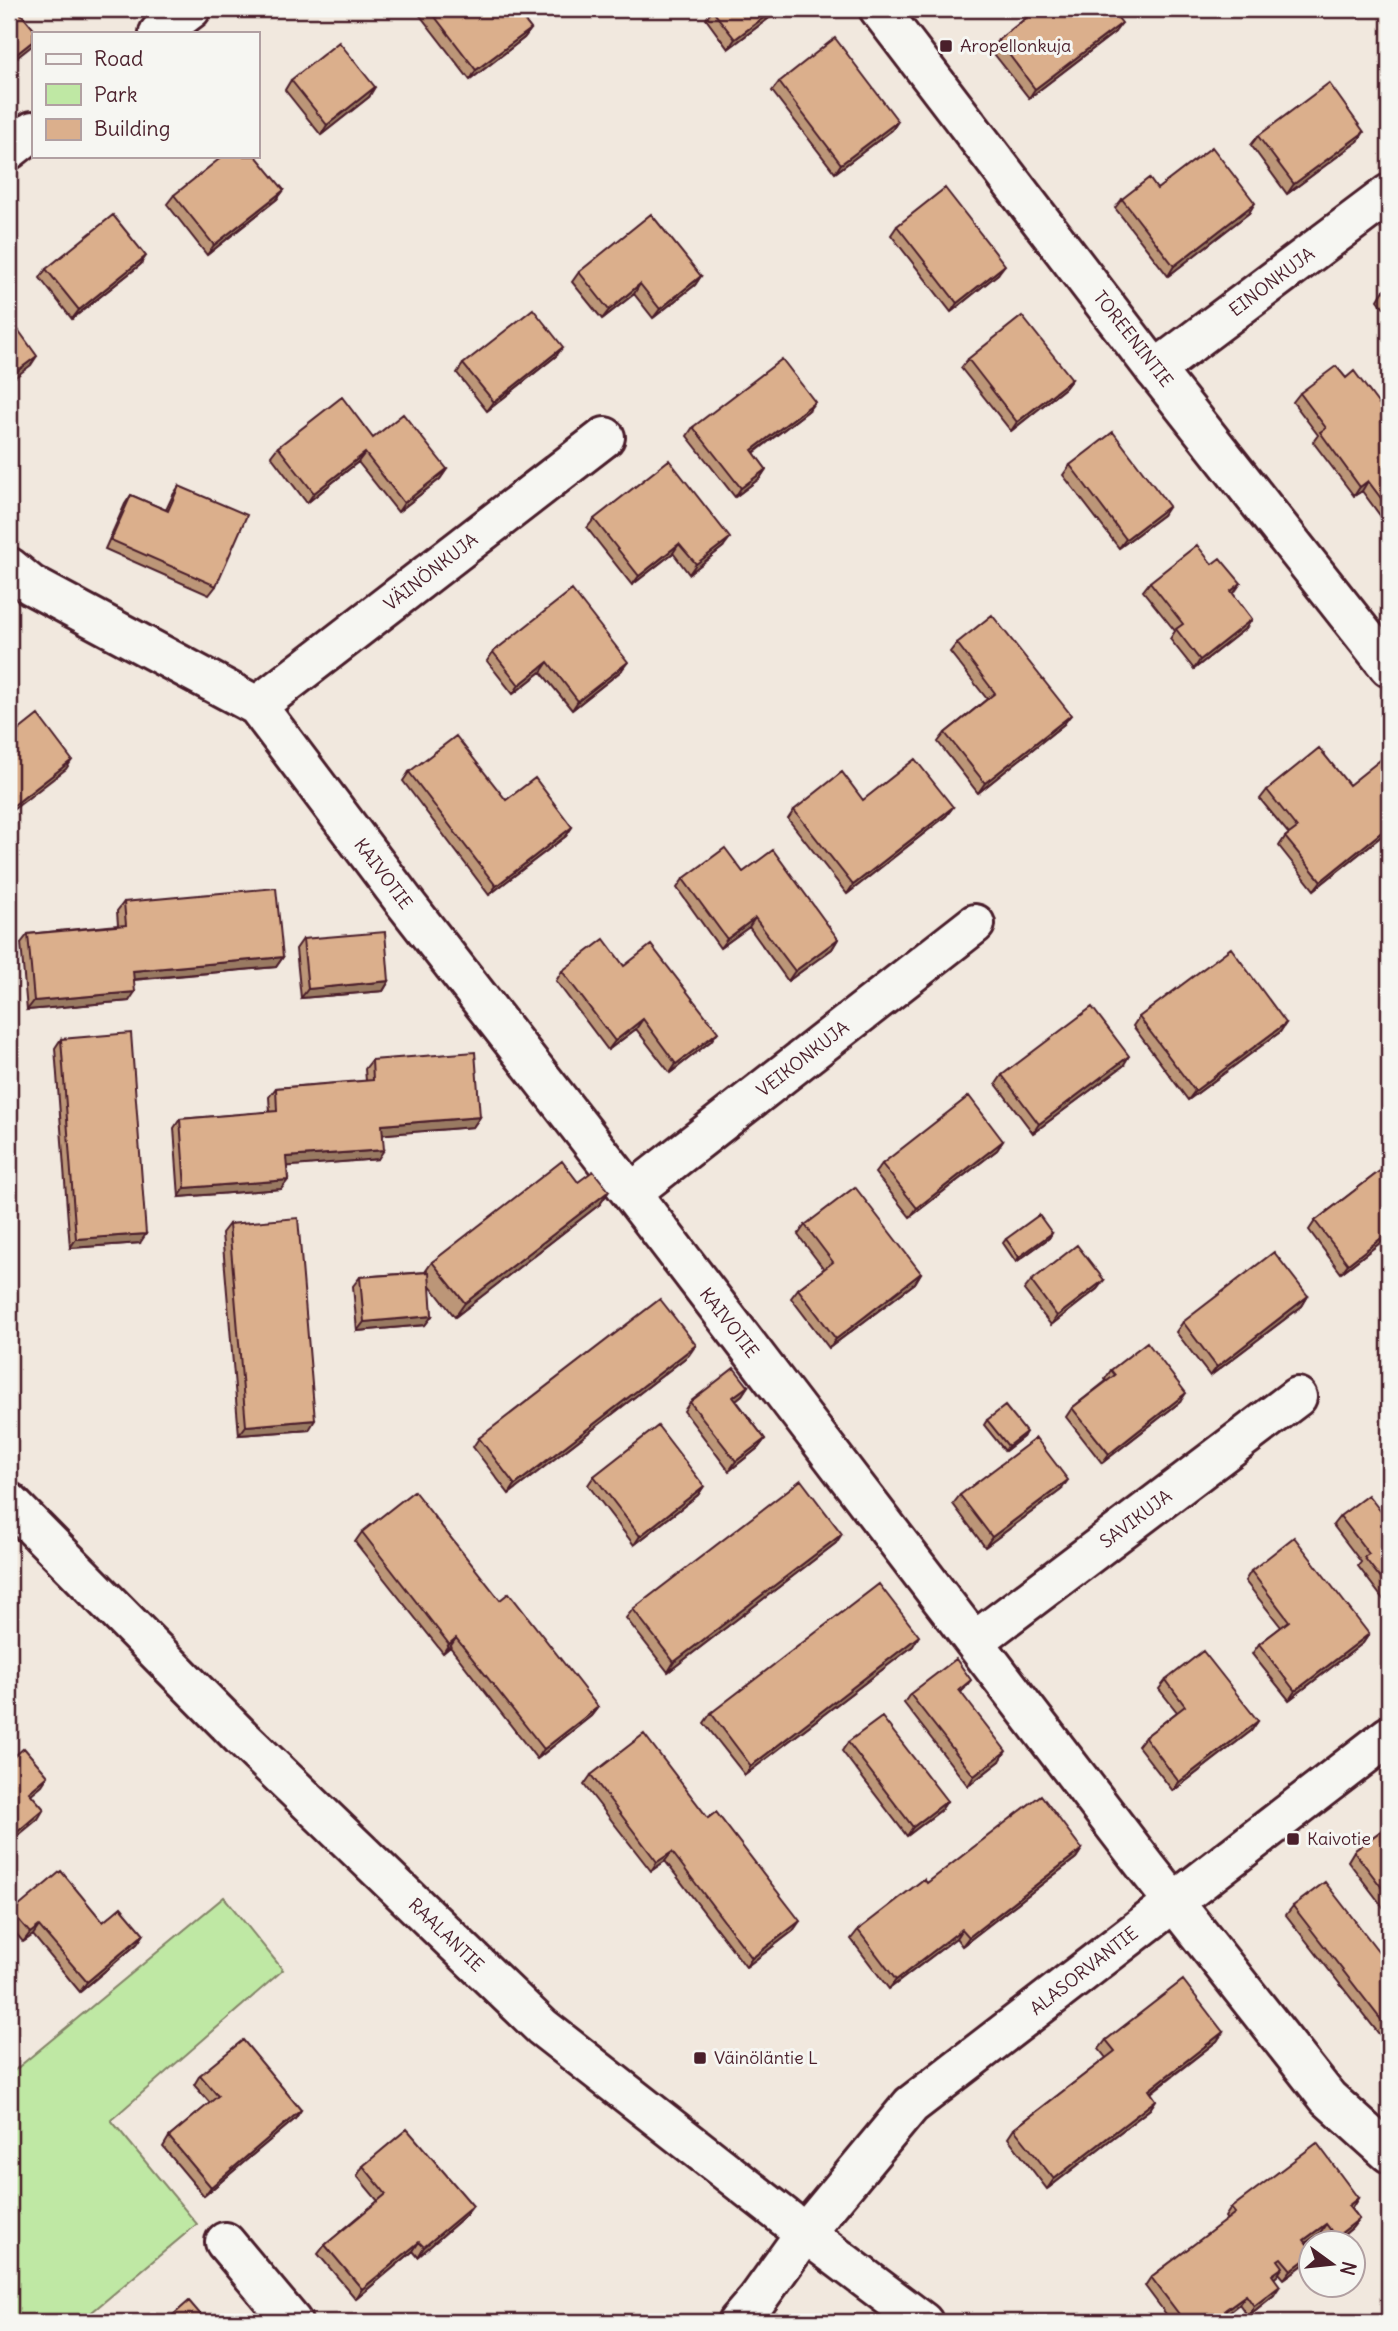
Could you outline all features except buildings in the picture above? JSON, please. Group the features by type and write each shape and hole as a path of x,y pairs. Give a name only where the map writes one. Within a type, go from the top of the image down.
{"street":[{"path":"160,32 191,9"},
{"name":"TOREENINTIE","path":"879,9 1155,370 1389,667"},
{"path":"9,150 32,132"},
{"name":"EINONKUJA","path":"1155,370 1389,194"},
{"name":"VÄINÖNKUJA","path":"257,706 605,437"},
{"name":"KAIVOTIE","path":"9,567 31,585 257,706 406,904 631,1193 1173,1901 1328,2098 1389,2153"},
{"name":"VEIKONKUJA","path":"631,1193 975,924"},
{"name":"SAVIKUJA","path":"975,1641 1297,1397"},
{"name":"RAALANTIE","path":"9,1503 241,1737 542,2027 923,2322"},
{"name":"ALASORVANTIE","path":"738,2322 805,2233 911,2105 1389,1736"},
{"path":"225,2242 292,2322"}],"green space":[{"path":"224,1897 283,1970 111,2120 197,2224 80,2322 9,2322 9,2075"}],"place":[{"name":"Aropellonkuja","path":"946,46"},
{"name":"Kaivotie","path":"1293,1839"},
{"name":"Väinöläntie L","path":"700,2058"}]}
